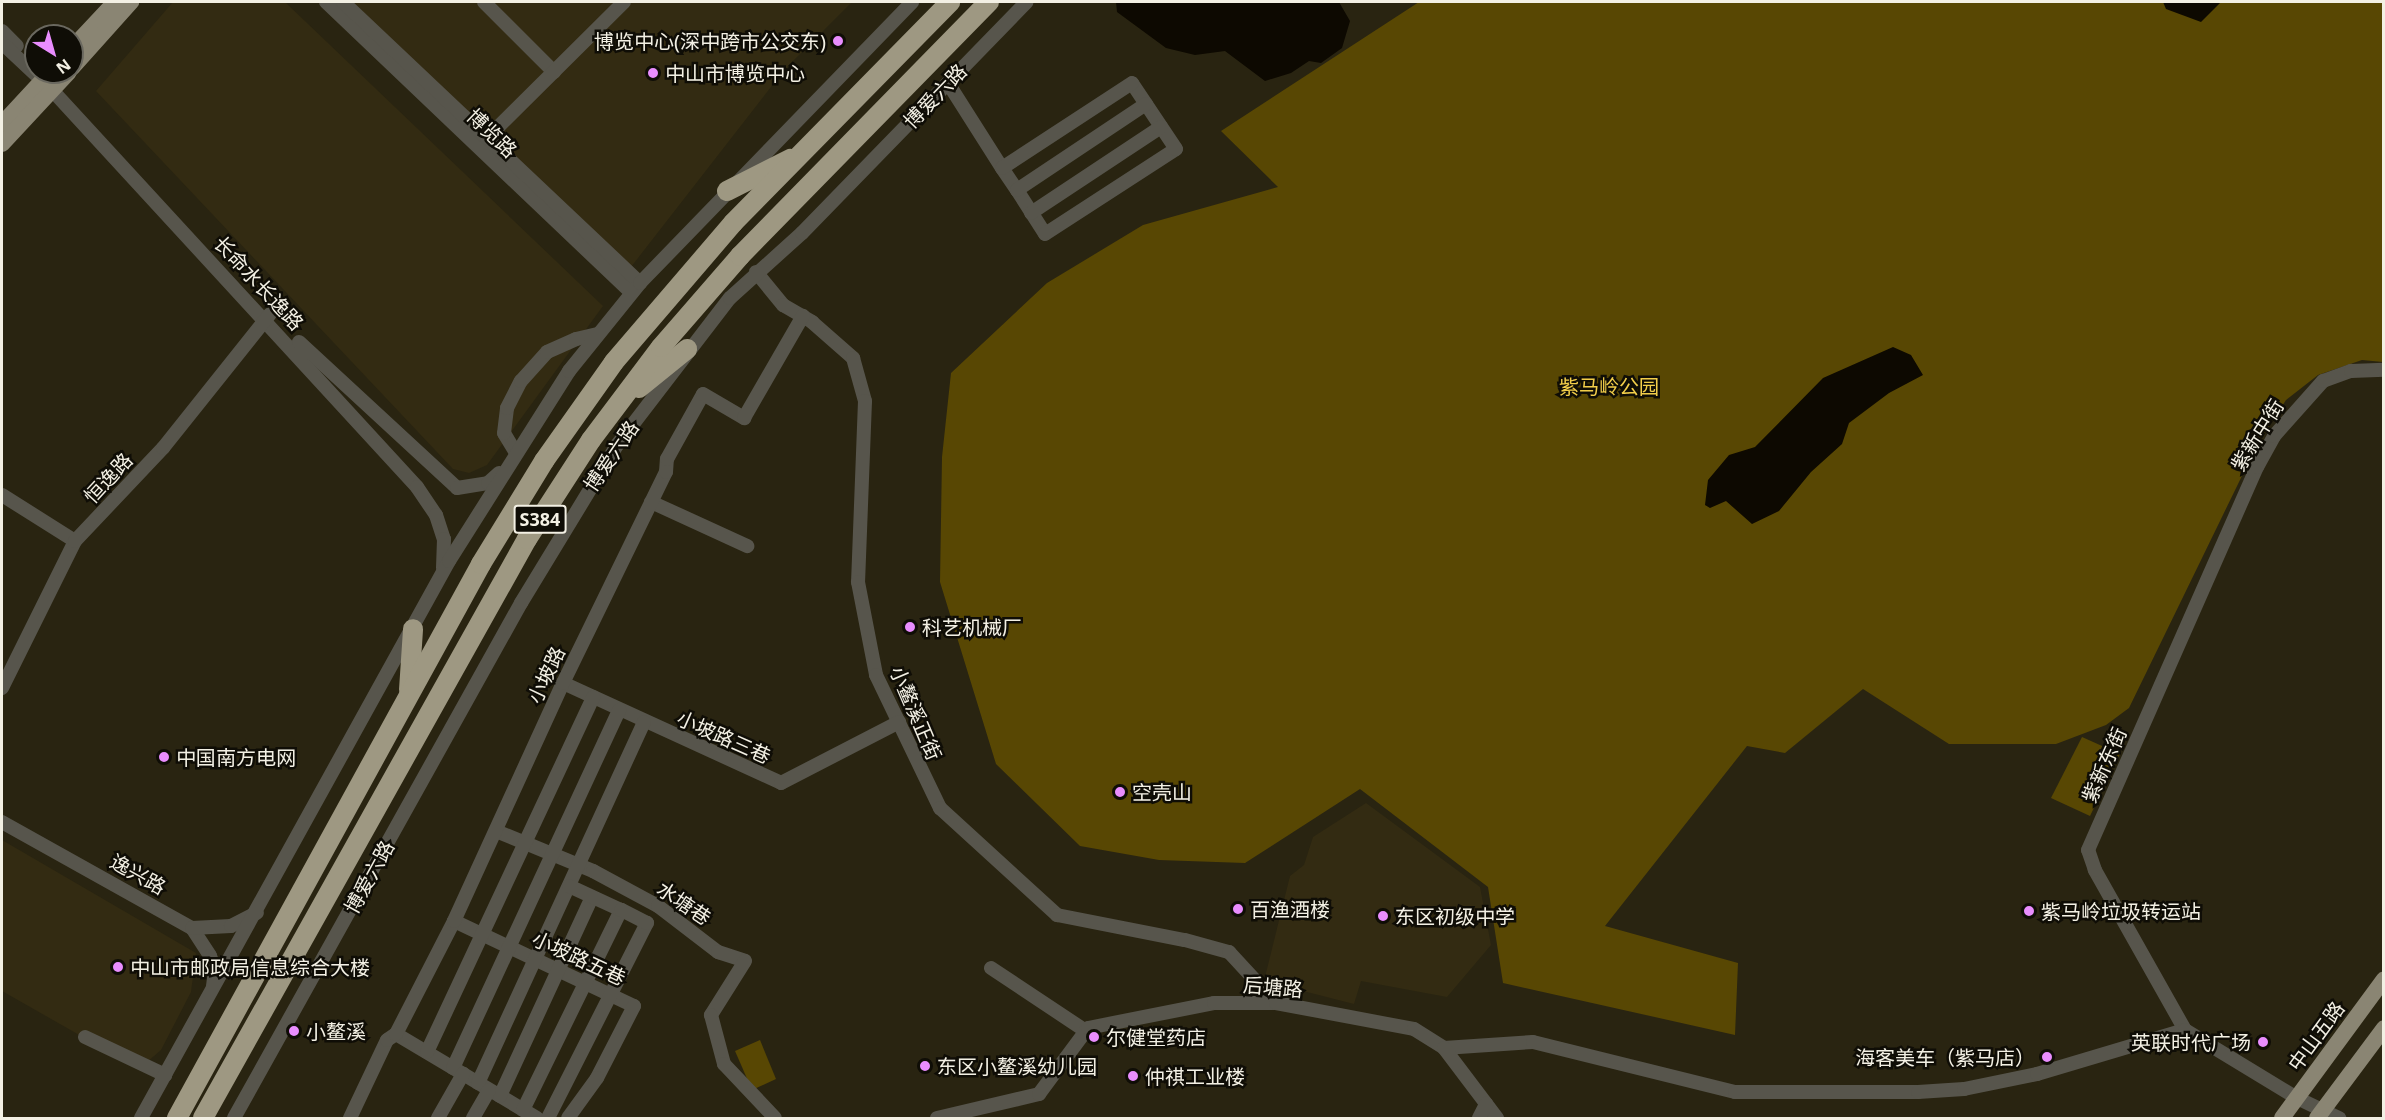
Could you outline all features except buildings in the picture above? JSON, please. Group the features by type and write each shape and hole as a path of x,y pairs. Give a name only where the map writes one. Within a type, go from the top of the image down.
{"highway":[{"name":"S384","path":"177,1117 481,564 538,471 614,362 733,223 950,2"},
{"name":"博爱六路","path":"203,1118 527,539 616,406 661,347 740,256 989,2"},
{"path":"727,191 806,151"},
{"path":"616,406 687,350"},
{"path":"409,698 413,629"}],"main road":[{"path":"84,35 115,2"},
{"path":"84,54 130,2"},
{"path":"2,124 43,84"},
{"path":"2,144 45,84"},
{"name":"中山五路","path":"2282,1119 2384,979"},
{"path":"2320,1116 2384,1028"}],"street":[{"name":"博览路","path":"326,2 636,288"},
{"name":"博览路","path":"343,2 487,138 636,288"},
{"path":"484,2 554,72"},
{"path":"487,138 624,2"},
{"path":"141,1119 257,913 442,574 506,468 569,371 636,288 727,191 912,2"},
{"name":"博爱六路","path":"234,1119 560,536 616,445 687,350 756,272 802,233 1027,2"},
{"name":"长命水长逸路","path":"2,31 24,52"},
{"name":"长命水长逸路","path":"2,43 24,59"},
{"path":"948,83 1002,168 1045,234 1176,149 1132,82 1002,168"},
{"name":"长命水长逸路","path":"56,84 268,316 417,487 436,515 444,539 442,574"},
{"path":"1017,190 1146,104"},
{"path":"1031,213 1161,127"},
{"name":"小鳌溪正街","path":"756,272 783,305 803,316 854,358 864,401 858,582 876,675 924,782 940,808 1057,915 1185,940 1229,952 1276,1003"},
{"name":"长命水长逸路","path":"268,316 457,488 488,483 506,468"},
{"name":"恒逸路","path":"2,688 75,540 163,448 268,316"},
{"name":"小坡路","path":"350,1119 387,1040 396,1034 454,921 563,683 666,472 667,459 703,394 744,417 803,316"},
{"path":"516,453 504,433 507,408 521,381 547,352 576,339 598,334"},
{"name":"紫新中街","path":"2238,508 2274,436 2303,399 2336,375 2384,370"},
{"path":"2,495 75,540"},
{"path":"651,502 747,546"},
{"name":"紫新东街","path":"2185,1030 2106,891 2088,850 2238,508"},
{"name":"小坡路三巷","path":"563,683 781,783 899,722"},
{"path":"427,1053 593,698"},
{"path":"438,1119 509,947 619,710"},
{"path":"489,1090 535,959 644,722"},
{"name":"逸兴路","path":"2,822 192,928"},
{"name":"水塘巷","path":"496,831 578,866 658,906 718,952 745,961 711,1015 724,1064 776,1119"},
{"path":"548,1119 647,923 569,886"},
{"path":"473,1119 558,970 592,897"},
{"path":"517,1112 621,909"},
{"path":"212,993 215,970 192,928 231,926 257,913"},
{"name":"小坡路五巷","path":"454,921 634,1006 597,1078 568,1119"},
{"path":"937,1119 1039,1094 1086,1031 991,968"},
{"name":"后塘路","path":"1086,1031 1214,1003 1276,1003 1414,1029 1444,1048 1497,1119"},
{"path":"1444,1048 1533,1042 1735,1092 1907,1092 1964,1089 2037,1074 2185,1030 2297,1098 2320,1116 2339,1119"},
{"path":"396,1034 489,1090 517,1112 537,1119"},
{"path":"85,1037 165,1075"},
{"path":"1479,1119 1486,1104"}],"shaded area":[{"path":"173,2 285,2 603,306 487,465 469,473 453,469 96,91"},
{"path":"351,2 852,2 785,69 631,267"},
{"path":"1116,2 1339,2 1350,21 1342,48 1321,63 1309,61 1291,73 1265,81 1225,51 1195,55 1166,48 1117,12"},
{"path":"2163,2 2221,2 2201,22 2166,9"},
{"path":"1893,347 1911,355 1923,375 1889,393 1849,423 1842,444 1811,472 1779,511 1752,524 1726,501 1710,508 1705,505 1708,480 1729,455 1755,447 1823,378"},
{"name":"东区初级中学","path":"1366,803 1480,887 1491,945 1447,997 1361,981 1354,1004 1264,981 1290,876 1304,865 1313,837"},
{"path":"2,840 196,953 191,992 161,1050 139,1069 2,991"}],"green space":[{"name":"紫马岭公园","path":"1419,2 2383,2 2383,362 2362,360 2318,375 2286,400 2257,445 2129,708 2106,725 2056,744 1949,744 1863,689 1785,753 1747,746 1605,926 1738,963 1735,1035 1503,983 1488,887 1360,789 1245,863 1159,860 1080,846 996,764 940,582 942,457 951,373 1047,283 1143,225 1278,187 1221,131"},
{"path":"2082,737 2120,754 2090,816 2051,798"},
{"path":"760,1040 776,1079 752,1090 735,1051"}],"place":[{"name":"博览中心(深中跨市公交东)","path":"838,41"},
{"name":"中山市博览中心","path":"653,73"},
{"name":"科艺机械厂","path":"910,627"},
{"name":"中国南方电网","path":"164,757"},
{"name":"空壳山","path":"1120,792"},
{"name":"百渔酒楼","path":"1238,909"},
{"name":"紫马岭垃圾转运站","path":"2029,911"},
{"name":"东区初级中学","path":"1383,916"},
{"name":"中山市邮政局信息综合大楼","path":"118,967"},
{"name":"小鳌溪","path":"294,1031"},
{"name":"尔健堂药店","path":"1094,1037"},
{"name":"英联时代广场","path":"2263,1042"},
{"name":"海客美车（紫马店）","path":"2047,1057"},
{"name":"东区小鳌溪幼儿园","path":"925,1066"},
{"name":"仲祺工业楼","path":"1133,1076"}]}
